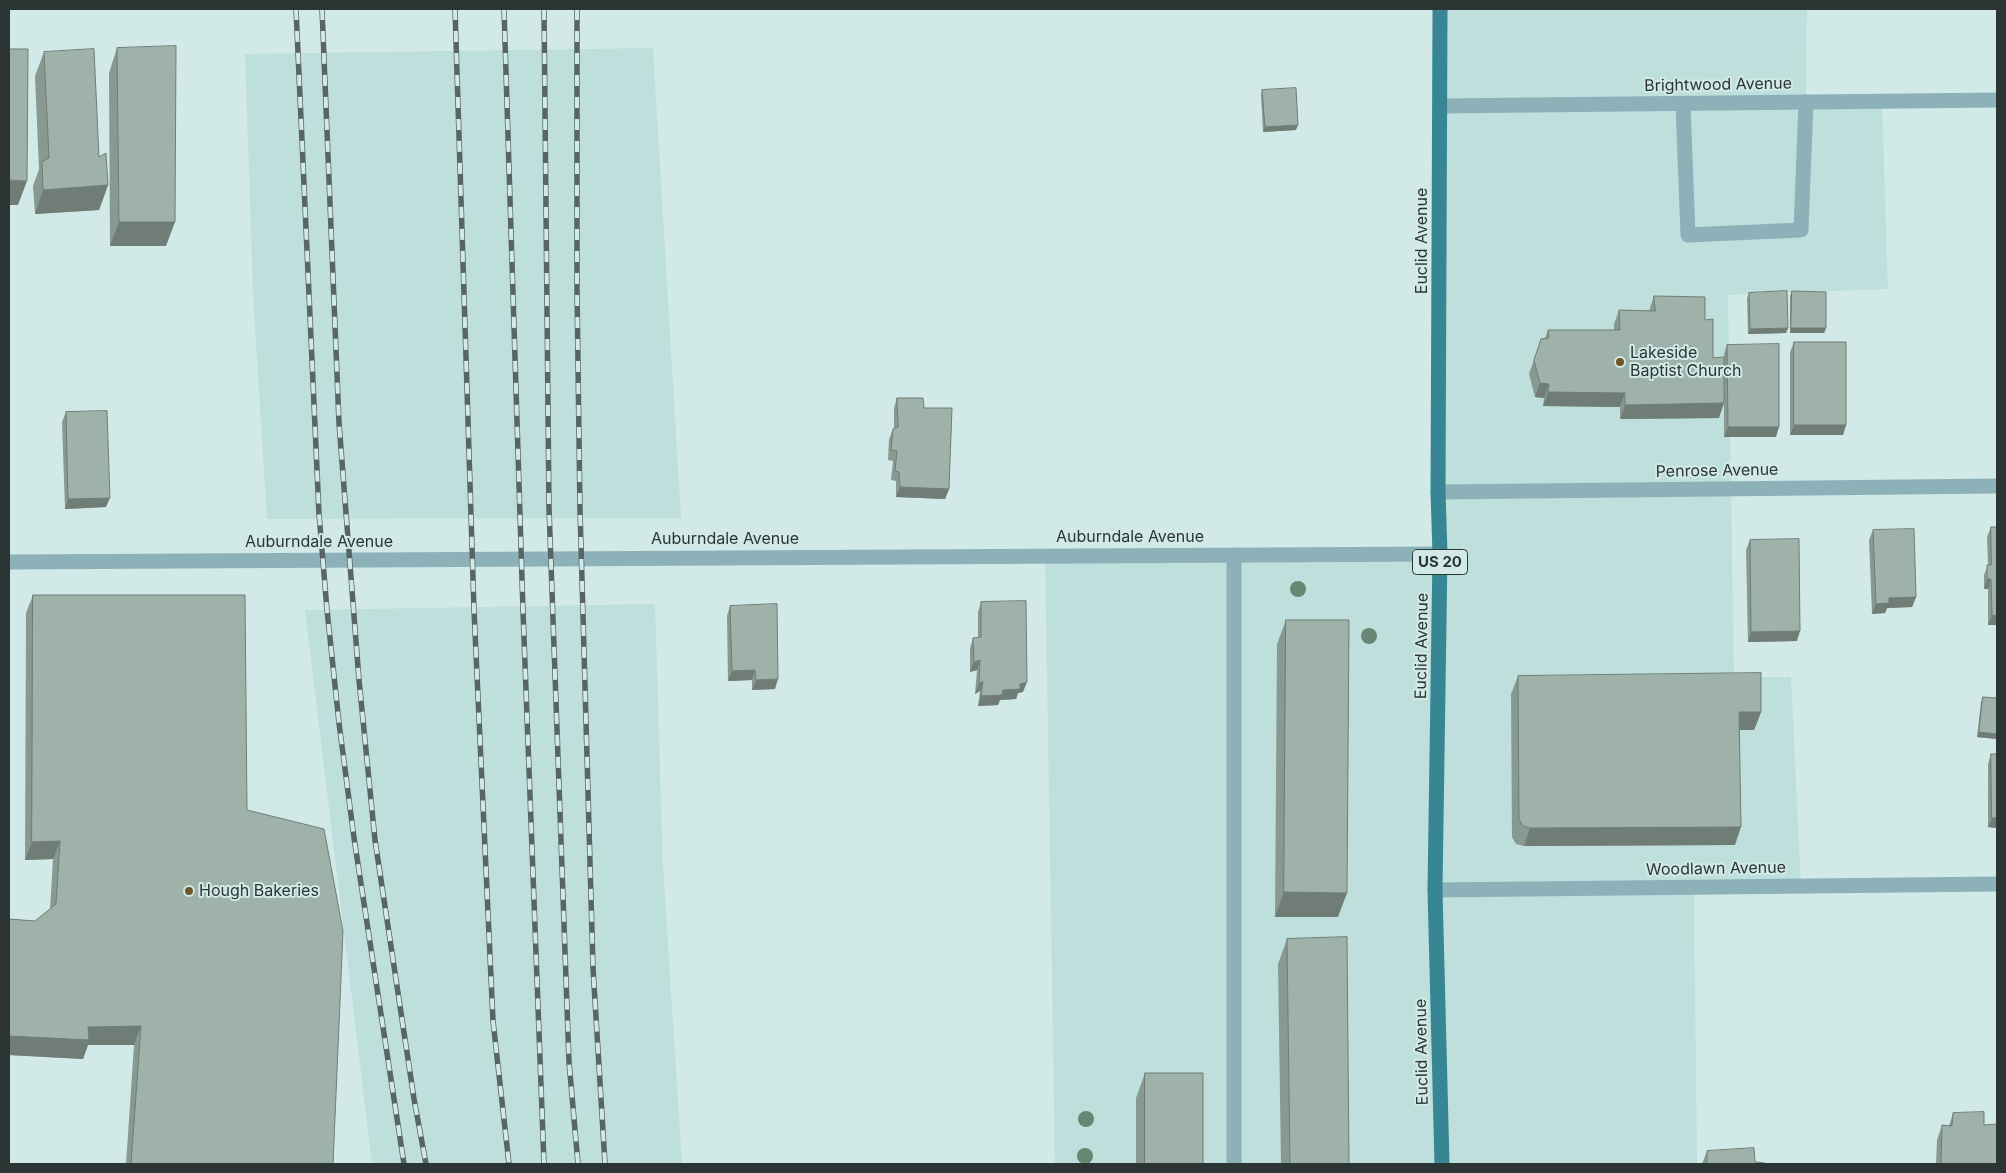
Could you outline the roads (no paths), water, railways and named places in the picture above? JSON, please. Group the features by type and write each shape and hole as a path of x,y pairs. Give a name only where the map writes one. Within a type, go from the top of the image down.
{"main road":[{"name":"Euclid Avenue","path":"1440,9 1438,492 1440,554 1436,890 1442,1164"}],"street":[{"name":"Brightwood Avenue","path":"1440,106 1997,100"},
{"path":"1683,104 1688,235 1801,230 1806,102"},
{"name":"Penrose Avenue","path":"1438,492 1997,486"},
{"name":"Auburndale Avenue","path":"9,562 1440,554"},
{"path":"1234,555 1234,1164"},
{"name":"Woodlawn Avenue","path":"1436,890 1997,884"}],"railway":[{"path":"296,9 319,514 327,610 354,838 404,1164"},
{"path":"322,9 339,423 359,680 375,840 414,1099 426,1164"},
{"path":"455,9 474,610 493,1021 509,1164"},
{"path":"504,9 523,611 544,1164"},
{"path":"544,9 549,508 569,1062 578,1164"},
{"path":"577,9 577,291 580,510 593,968 605,1164"}],"place":[{"name":"Lakeside Baptist Church","path":"1620,362"},
{"name":"Hough Bakeries","path":"189,891"}]}
